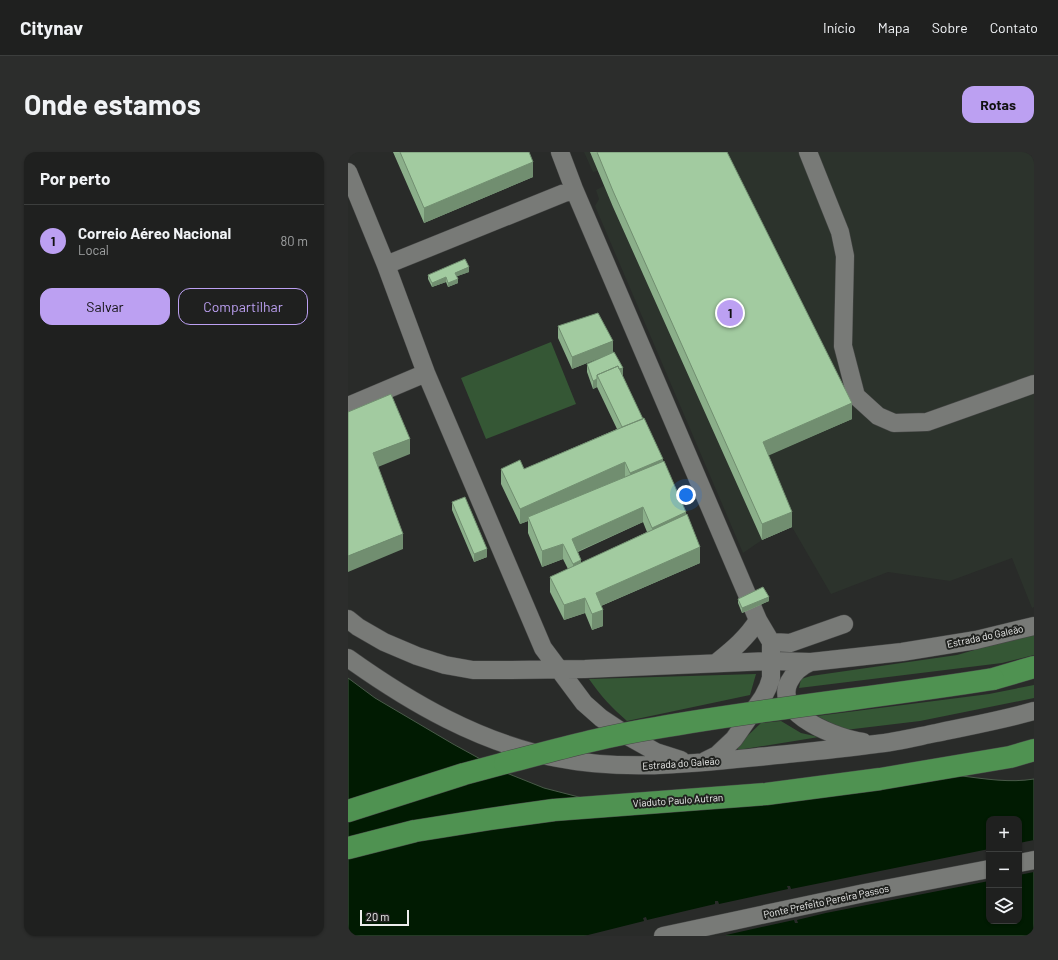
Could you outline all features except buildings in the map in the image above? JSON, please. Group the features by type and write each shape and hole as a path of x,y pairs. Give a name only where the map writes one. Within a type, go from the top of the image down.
{"main road":[{"path":"348,811 471,772 591,741 654,728 728,716 945,687 993,679 1034,667"},
{"name":"Viaduto Paulo Autran","path":"348,848 415,832 490,819 554,810 766,794 880,779 1010,757 1034,750"}],"street":[{"path":"348,172 386,265 426,373 543,648 584,703 601,718 631,738 656,752 674,759 700,763 717,755 734,739 763,697 771,678 771,642 758,620 574,189 560,152"},
{"path":"808,152 840,232 845,256 843,346 856,396 878,416 894,423 927,422 1034,384"},
{"path":"386,265 574,189"},
{"path":"348,406 426,373"},
{"name":"Estrada do Galeão","path":"348,619 384,642 417,656 445,665 473,670 560,669 771,661 811,662 902,652 954,644 1034,626"},
{"path":"716,663 739,644 758,620"},
{"path":"771,642 790,643 844,624"},
{"path":"809,637 811,662 796,671 787,685 786,694 788,702 792,708 809,722 831,733 860,742 877,744"},
{"name":"Estrada do Galeão","path":"348,658 383,683 430,710 475,732 520,749 557,758 592,764 643,766 700,763 877,744 1034,712"},
{"path":"1022,862 1034,860"},
{"name":"Ponte Prefeito Pereira Passos","path":"663,936 864,893 986,870"}],"shaded area":[{"path":"584,152 1034,152 1034,607 1032,608 1012,558 950,581 888,572 831,594 792,527 762,540 743,553 595,206 599,199 596,190 604,186 598,171 593,172"},
{"path":"551,342 576,404 486,439 461,378"},
{"path":"1034,633 1034,655 1002,663 799,688 801,679 811,676 957,655"},
{"path":"756,674 750,695 627,721 606,701 589,679"},
{"path":"348,678 375,698 504,772 544,788 602,803 962,776 1007,781 1034,779 1034,936 348,936"},
{"path":"1034,685 1034,698 920,721 845,730 817,716 989,694"},
{"path":"781,721 801,733 819,737 738,750 737,746 761,723"}],"pier":[{"path":"1034,840 1034,872 1022,874 1022,852 1022,842"},
{"path":"986,850 986,882 826,913 797,920 798,923 795,923 794,920 726,936 584,936 644,921 643,918 646,917 647,920 715,904 715,901 718,901 719,904 788,889 787,886 790,886 791,889"}],"place":[{"name":"Correio Aéreo Nacional","path":"730,313"}]}
